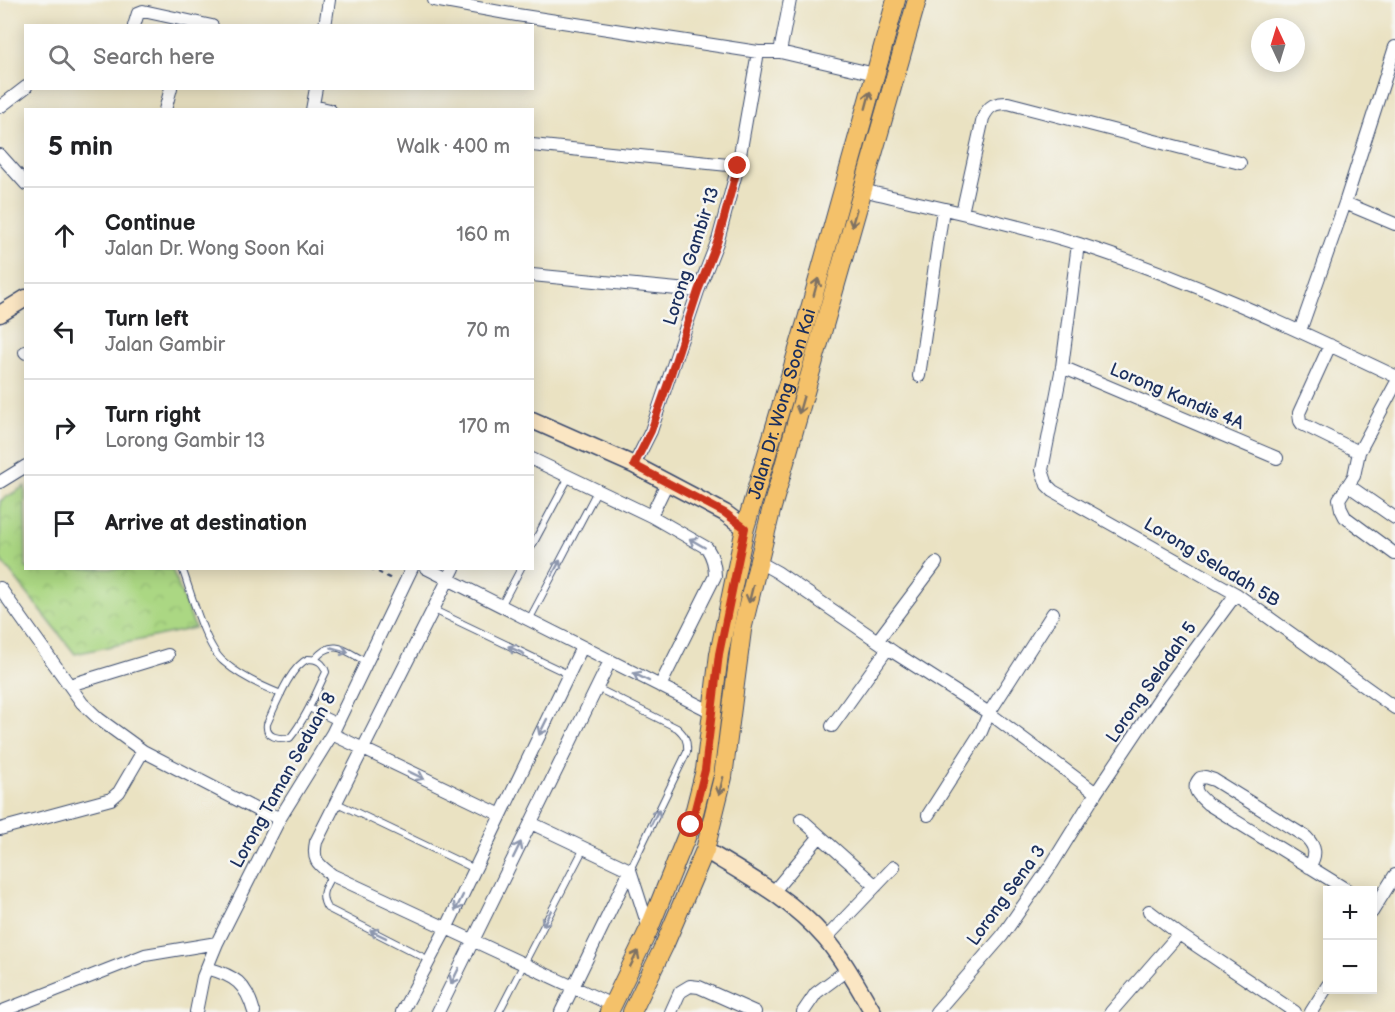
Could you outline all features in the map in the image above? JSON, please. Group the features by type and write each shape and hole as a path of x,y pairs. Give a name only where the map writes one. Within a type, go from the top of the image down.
{"main road":[{"name":"Jalan Dr. Wong Soon Kai","path":"610,1009 649,929 691,825 705,770 719,654 745,528 807,319 896,0"},
{"name":"Jalan Dr. Wong Soon Kai","path":"632,1012 664,946 705,850 723,777 742,630 771,511 917,0"}],"street":[{"path":"325,24 329,0"},
{"path":"434,0 758,52 780,52 875,74"},
{"path":"780,52 790,0"},
{"path":"135,24 138,13 144,11 203,24"},
{"name":"Lorong Gambir 13","path":"637,459 651,431 698,291 718,240 738,166 758,52"},
{"path":"1300,331 1394,54"},
{"path":"0,107 24,89"},
{"path":"166,108 170,90"},
{"path":"313,108 316,90"},
{"path":"962,213 983,118 987,108 993,104 1008,103 1240,163"},
{"path":"534,145 738,166"},
{"path":"0,155 24,182"},
{"path":"862,190 962,213 1078,244 1172,278 1300,331 1395,376"},
{"path":"1345,203 1395,224"},
{"path":"919,376 943,209"},
{"path":"1062,367 1078,244"},
{"path":"534,275 698,291"},
{"path":"0,314 24,299"},
{"path":"1330,345 1299,413 1300,421 1359,452"},
{"name":"Lorong Kandis 4A","path":"1062,367 1277,458"},
{"name":"Lorong Seladah 5B","path":"1062,367 1042,470 1047,485 1236,594 1395,708"},
{"path":"1395,386 1359,452 1354,476 1340,500 1345,517 1395,554"},
{"path":"534,421 637,459 667,483 725,513 745,528"},
{"path":"534,460 651,516 707,548 714,560 715,576 660,686"},
{"path":"0,482 24,467"},
{"path":"651,516 667,483"},
{"path":"1349,486 1395,518"},
{"path":"759,562 989,713 1096,793"},
{"path":"832,726 936,563"},
{"name":"Lorong Taman Seduan 8","path":"196,1012 207,968 217,943 280,818 332,734 411,570"},
{"path":"435,570 452,574 501,606 712,712"},
{"path":"452,574 316,842 314,854 319,865 332,875 573,987 610,1009"},
{"path":"0,588 82,703 99,719 143,751 256,810 280,818"},
{"name":"Lorong Seladah 5","path":"1096,793 1189,657 1236,594"},
{"path":"928,815 981,732 989,713 1053,613"},
{"path":"402,1012 446,929 582,647"},
{"path":"70,686 168,655"},
{"path":"438,1012 610,661"},
{"path":"332,734 501,815"},
{"path":"0,829 111,799 118,792 143,751"},
{"path":"1309,867 1315,854 1314,847 1306,837 1214,780 1205,777 1200,778 1196,783 1195,789 1198,796 1208,804 1339,886"},
{"name":"Lorong Sena 3","path":"936,1012 1002,936 1052,864 1096,793"},
{"path":"801,819 876,886"},
{"path":"531,823 630,870 649,929"},
{"path":"774,891 820,836"},
{"path":"705,850 790,903 825,939 873,1012"},
{"path":"825,939 894,867"},
{"path":"561,1012 630,870"},
{"path":"1377,904 1395,875"},
{"path":"1149,911 1179,934 1295,1012"},
{"path":"1112,1012 1179,934"},
{"path":"0,1012 145,955 217,943"},
{"path":"207,968 239,982 249,996 254,1012"},
{"path":"802,1012 816,993 847,970"},
{"path":"671,1012 680,992 690,986 699,987 740,1009 755,1012"},
{"path":"1311,1012 1323,993"}],"lane":[{"path":"534,542 569,477"},
{"path":"528,620 597,491"},
{"path":"183,570 204,629 212,647 222,661 257,684 281,694"},
{"path":"501,606 520,570"},
{"path":"434,610 569,675"},
{"path":"315,659 323,649 330,647 343,649 367,662"},
{"path":"315,659 322,663 326,672 309,708 290,738 275,738 270,734 267,724 281,694 298,665 303,660 315,659"},
{"path":"597,687 677,728 684,734 688,743 687,752 630,870"},
{"path":"309,708 338,722"},
{"path":"337,803 475,869"},
{"path":"498,1012 584,848"},
{"path":"332,875 323,891 323,900 327,908 430,960"}],"path":[{"path":"374,570 404,585"}],"green space":[{"path":"24,487 24,570 172,570 195,628 75,654 0,559 0,501"}],"route":[{"path":"691,825 705,770 719,654 745,528 725,513 634,465 651,431 698,291 718,240 738,166"}]}
